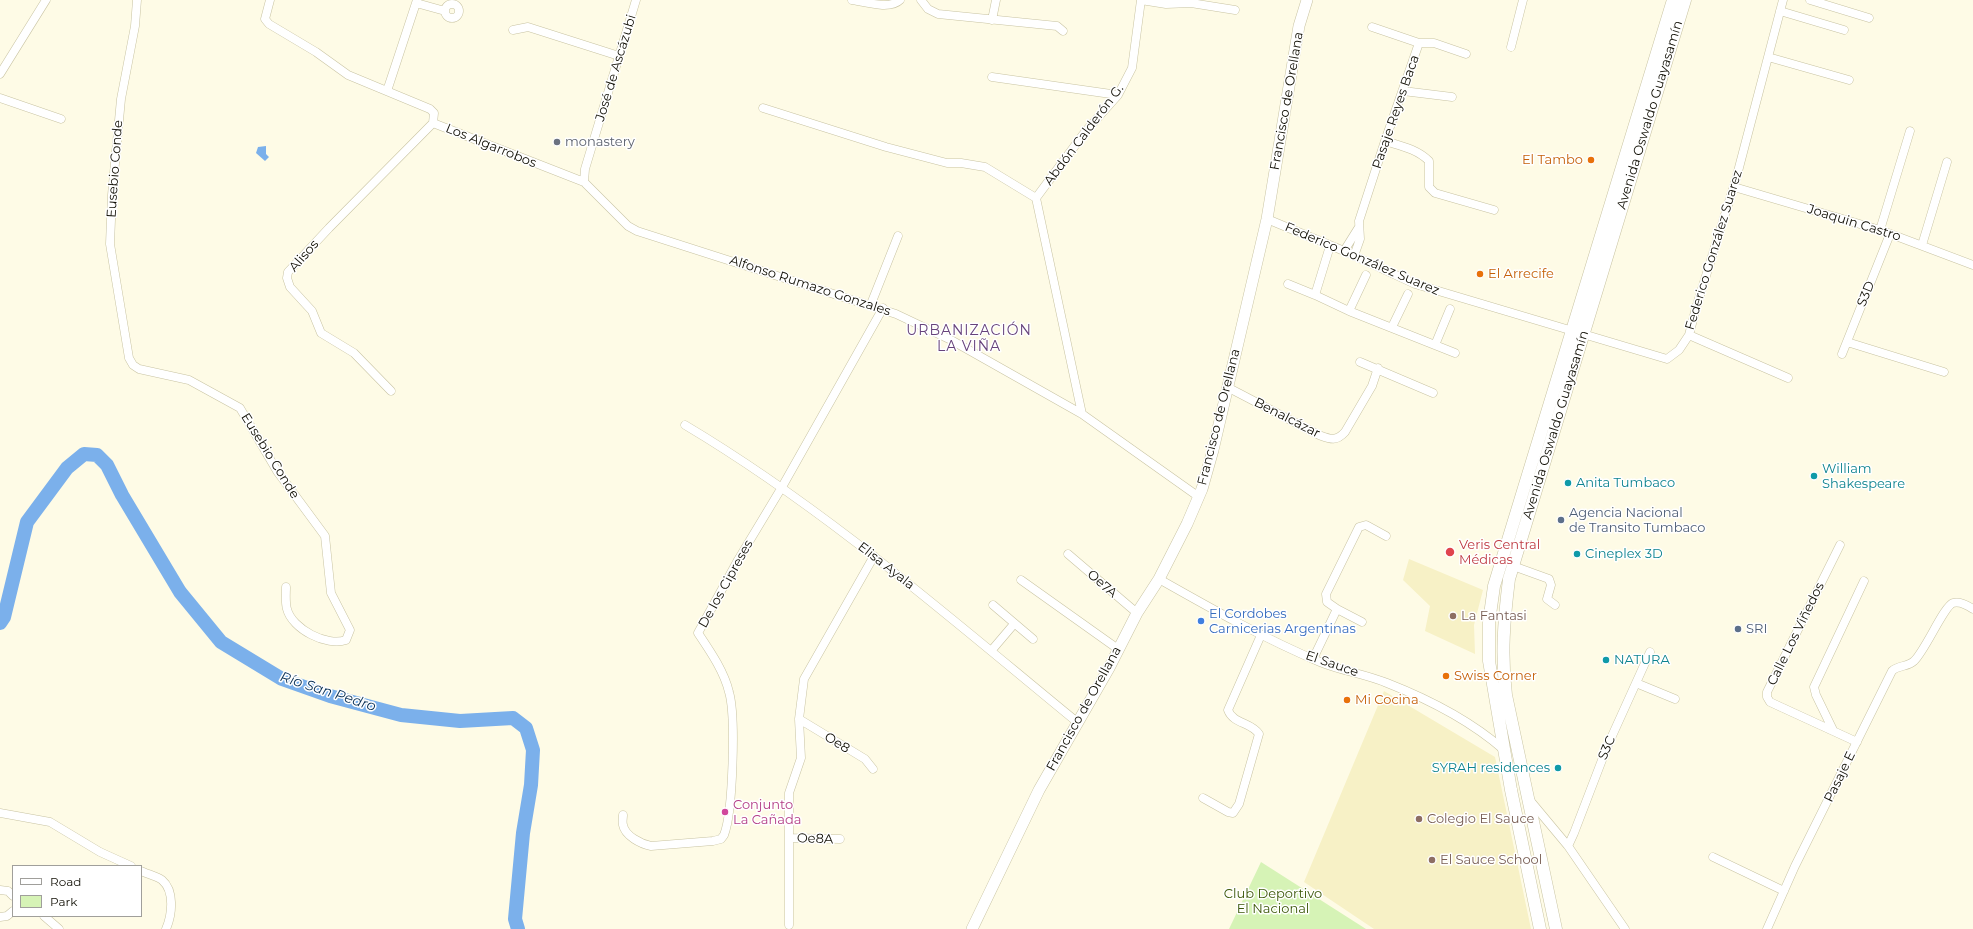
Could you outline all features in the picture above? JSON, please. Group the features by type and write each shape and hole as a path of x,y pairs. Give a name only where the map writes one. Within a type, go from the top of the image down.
{"main road":[{"name":"Avenida Oswaldo Guayasamín","path":"1540,929 1510,790 1489,661 1489,622 1494,586 1673,0"},
{"name":"Avenida Oswaldo Guayasamín","path":"1556,929 1511,725 1502,663 1504,618 1509,579 1685,0"}],"street":[{"path":"0,74 46,0"},
{"name":"Eusebio Conde","path":"137,0 135,26 121,99 112,195 110,244 129,358 133,365 139,369 189,380 240,408 277,471 325,536 331,593 350,630 346,640 332,642 300,629 286,610 286,587"},
{"name":"Los Algarrobos","path":"270,0 265,19 270,24 316,52 348,75 430,109 434,113 433,123 584,182"},
{"name":"José de Ascázubi","path":"584,182 585,169 636,0"},
{"path":"852,0 885,4 896,3 900,0"},
{"path":"921,0 928,9 938,14 1057,26 1063,31"},
{"path":"992,20 996,0"},
{"path":"1141,0 1166,4 1191,3 1235,10"},
{"name":"Abdón Calderón G.","path":"1036,198 1085,132 1118,95 1132,68 1141,0"},
{"name":"Francisco de Orellana","path":"972,929 1040,790 1077,722 1109,668 1137,613 1159,579 1199,498 1214,450 1227,387 1267,219 1299,26 1307,0"},
{"path":"1510,47 1523,0"},
{"name":"Federico González Suarez","path":"1267,219 1344,251 1415,284 1502,311 1584,333 1667,359 1679,350 1689,336 1696,308 1734,187 1783,0"},
{"path":"1810,0 1869,18"},
{"path":"387,91 416,2 445,11"},
{"path":"1780,11 1844,30"},
{"path":"513,30 528,27 620,56"},
{"path":"1372,27 1419,43"},
{"name":"Pasaje Reyes Baca","path":"1344,251 1358,227 1419,43 1434,43 1466,54"},
{"path":"1768,57 1850,80"},
{"path":"992,78 1118,95"},
{"path":"1403,90 1452,97"},
{"path":"0,98 61,120"},
{"path":"762,108 886,147 947,163 961,163 985,167 1036,198 1082,414"},
{"name":"Alisos","path":"391,391 354,353 322,333 312,311 290,287 287,278 288,272 324,233 433,123"},
{"path":"1880,230 1910,131"},
{"path":"1385,142 1414,150 1429,161 1429,187 1434,193 1494,210"},
{"path":"1922,244 1947,162"},
{"name":"Alfonso Rumazo Gonzales","path":"584,182 628,226 637,231 883,308 951,340 1082,414 1199,498"},
{"name":"Joaquin Castro","path":"1734,187 1880,230 1972,262"},
{"name":"Pasaje Reyes Baca","path":"1354,256 1360,239 1358,227"},
{"name":"S3D","path":"1842,354 1890,234"},
{"path":"871,304 898,236"},
{"path":"1315,295 1330,246"},
{"path":"1349,311 1366,275"},
{"path":"1288,284 1349,311 1455,352"},
{"path":"1392,327 1408,294"},
{"name":"De los Cipreses","path":"623,815 623,825 626,832 642,845 651,846 713,842 721,839 724,835 730,795 732,705 725,680 698,633 738,560 782,487 883,308"},
{"path":"1435,345 1450,309"},
{"path":"1689,336 1788,378"},
{"path":"1847,342 1944,372"},
{"path":"1360,362 1378,368 1433,393"},
{"name":"Benalcázar","path":"1227,387 1332,440 1339,439 1345,432 1372,386 1378,368"},
{"name":"Elisa Ayala","path":"685,424 732,452 782,487 874,556 1077,722"},
{"path":"1362,622 1327,602 1326,594 1360,527 1366,525 1386,536"},
{"name":"Calle Los Viñedos","path":"1840,545 1767,692 1767,698 1770,702 1857,742"},
{"name":"Oe7A","path":"1068,554 1137,613"},
{"path":"789,925 790,793 801,758 798,719 804,679 874,556"},
{"path":"1513,566 1549,580 1551,585 1547,599 1555,605"},
{"name":"El Sauce","path":"1159,579 1261,635 1313,659 1386,682 1442,709 1486,735 1504,750"},
{"path":"1021,580 1118,649"},
{"path":"1833,730 1816,695 1814,687 1864,581"},
{"name":"Pasaje E","path":"1767,929 1784,891 1892,671 1896,667 1914,661 1929,640 1948,605 1954,602 1966,604 1973,609"},
{"path":"993,605 1033,639"},
{"path":"1313,659 1337,609"},
{"path":"991,651 1014,624"},
{"path":"1203,798 1228,812 1233,813 1239,804 1259,734 1251,726 1233,718 1228,710 1261,635"},
{"name":"S3C","path":"1568,846 1607,747 1650,652"},
{"path":"1636,684 1675,699"},
{"name":"Oe8","path":"798,719 865,759 872,769"},
{"path":"1527,796 1568,846 1625,929"},
{"path":"0,813 50,822 100,852 129,865"},
{"name":"Oe8A","path":"790,838 840,840"},
{"path":"1713,857 1784,891"},
{"path":"142,871 162,880 170,894 172,906 166,929"},
{"path":"1,889 12,894"},
{"path":"45,917 59,929"}],"shaded area":[{"name":"La Fantasi","path":"1409,559 1483,590 1474,625 1475,654 1425,631 1430,606 1403,580"},
{"name":"Colegio El Sauce","path":"1384,691 1495,757 1531,929 1374,929 1304,882"}],"green space":[{"name":"Club Deportivo El Nacional","path":"1261,862 1366,929 1229,929"}],"water":[{"path":"266,146 266,154 269,157 265,161 256,153 258,147"}],"waterway":[{"name":"Río San Pedro","path":"0,623 4,617 27,522 67,468 84,454 97,455 107,465 122,495 180,592 221,642 282,679 330,696 401,715 460,721 513,718 526,728 533,750 531,785 523,833 515,919 518,929"}],"place":[{"name":"monastery","path":"557,142"},
{"name":"El Tambo","path":"1591,160"},
{"name":"El Arrecife","path":"1480,274"},
{"name":"William Shakespeare","path":"1814,476"},
{"name":"Anita Tumbaco","path":"1568,483"},
{"name":"Agencia Nacional de Transito Tumbaco","path":"1561,520"},
{"name":"Veris Central Médicas","path":"1450,552"},
{"name":"Cineplex 3D","path":"1577,554"},
{"name":"La Fantasi","path":"1453,616"},
{"name":"El Cordobes Carnicerias Argentinas","path":"1201,621"},
{"name":"SRI","path":"1738,629"},
{"name":"NATURA","path":"1606,660"},
{"name":"Swiss Corner","path":"1446,676"},
{"name":"Mi Cocina","path":"1347,700"},
{"name":"SYRAH residences","path":"1558,768"},
{"name":"Conjunto La Cañada","path":"725,812"},
{"name":"Colegio El Sauce","path":"1419,819"},
{"name":"El Sauce School","path":"1432,860"}],"district":[{"name":"URBANIZACIÓN LA VIÑA","path":"969,340"}]}
